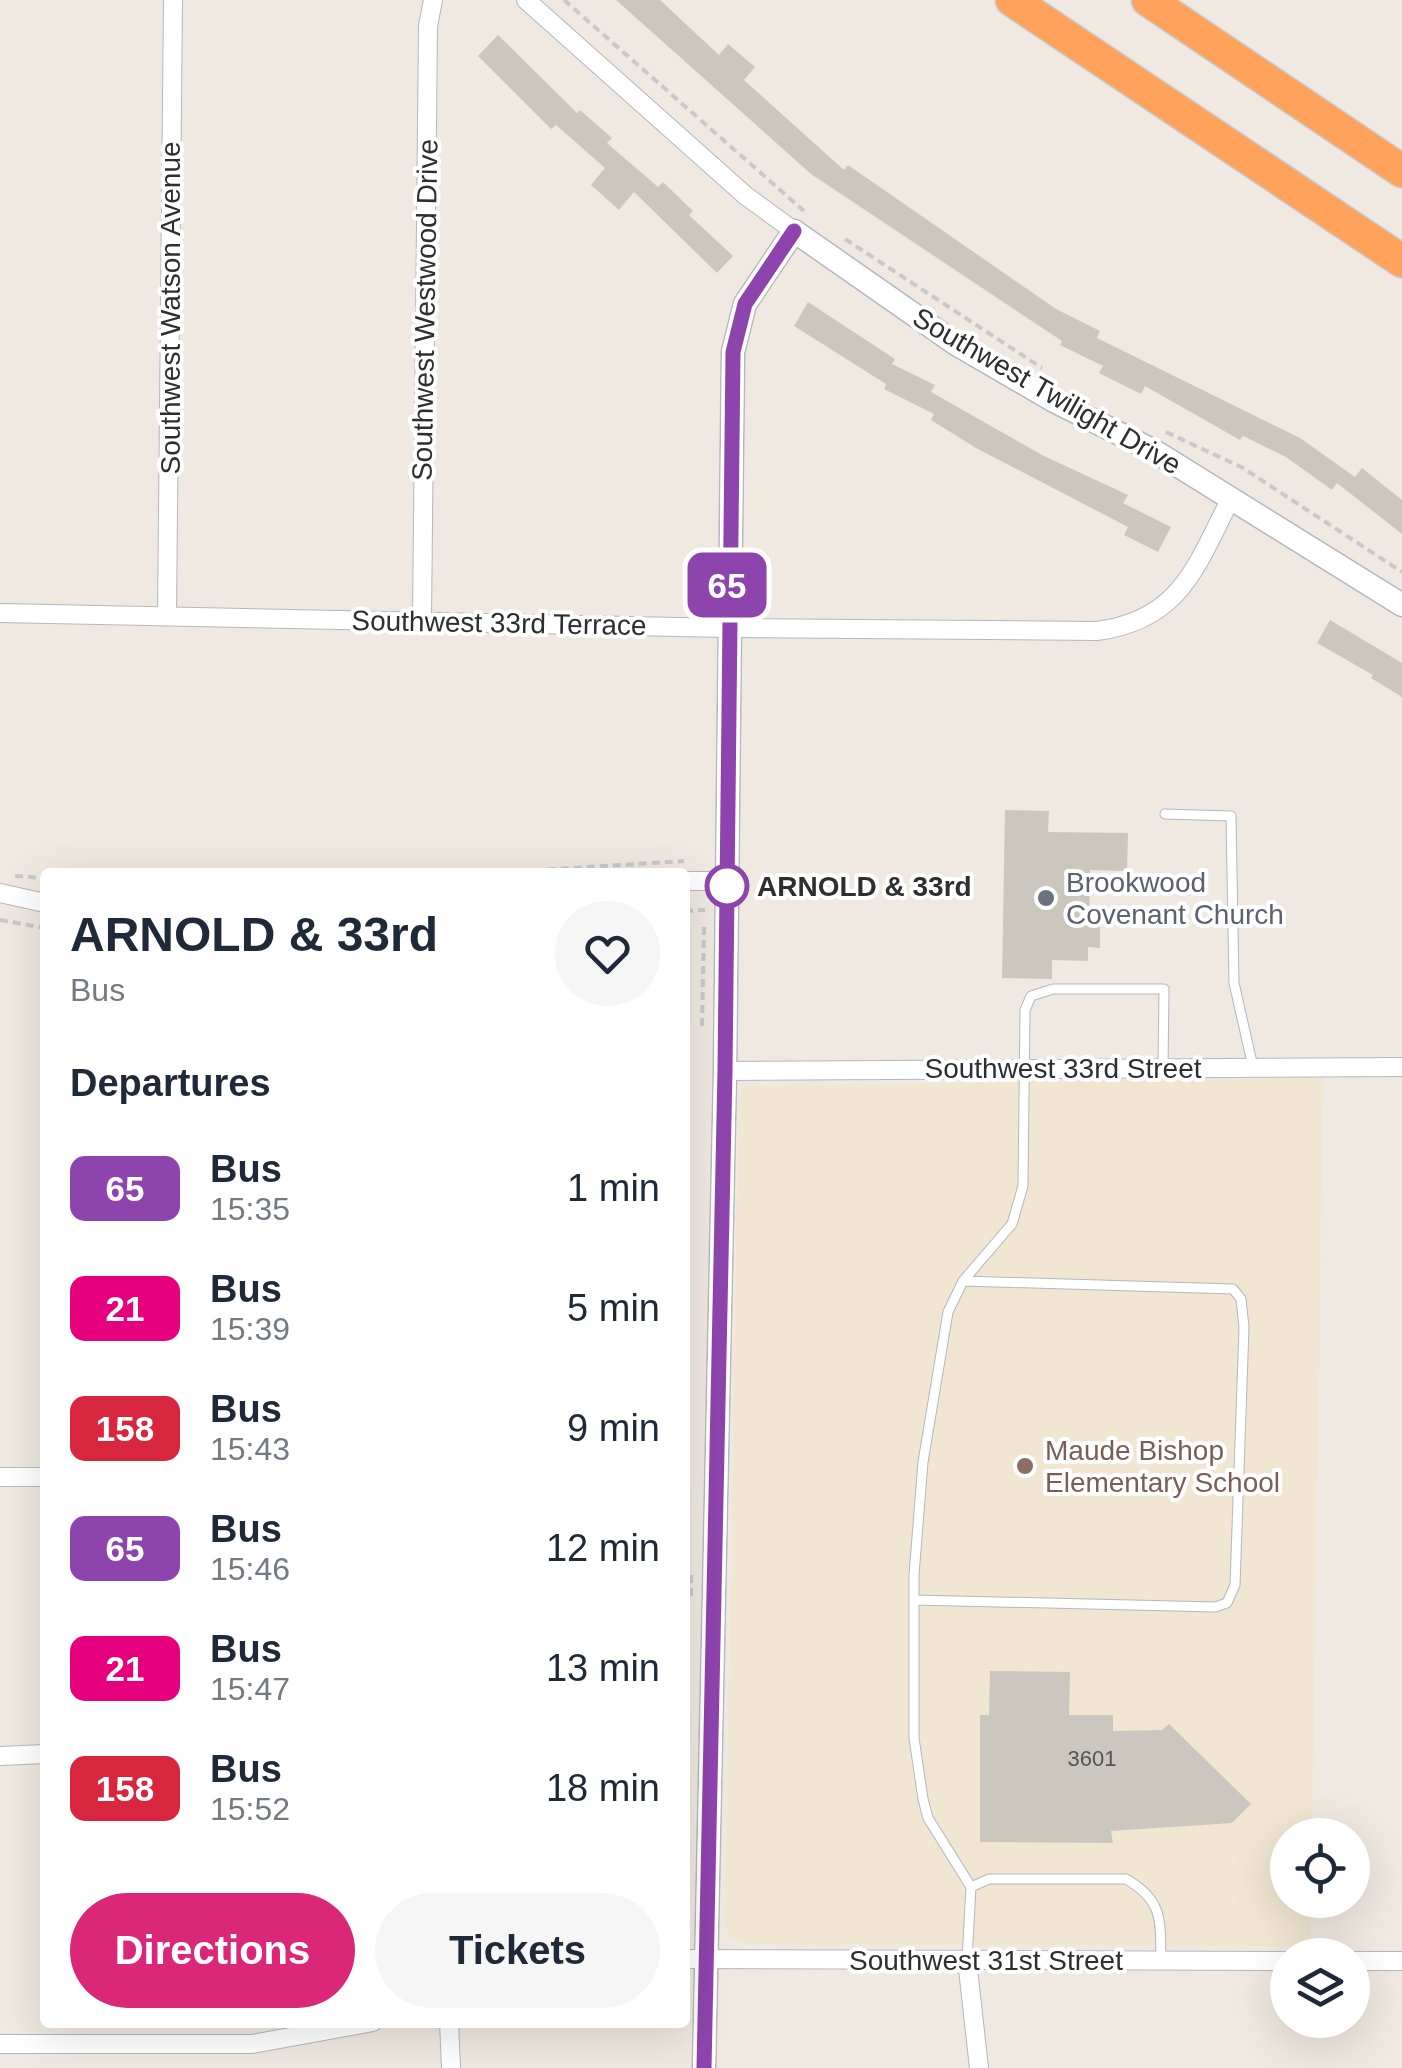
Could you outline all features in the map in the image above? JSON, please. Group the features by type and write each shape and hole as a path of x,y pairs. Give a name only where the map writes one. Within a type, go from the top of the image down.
{"highway":[{"path":"1012,0 1402,261"},
{"path":"1148,0 1402,170"}],"street":[{"name":"Southwest Watson Avenue","path":"167,616 172,0"},
{"name":"Southwest Westwood Drive","path":"422,621 428,26 433,0"},
{"name":"Southwest Twilight Drive","path":"526,0 746,196 800,221 956,344 1054,401 1156,452 1402,605"},
{"path":"704,2068 695,1958 725,1071 727,628 737,329 756,284 800,221"},
{"name":"Southwest 33rd Terrace","path":"0,612 727,628 1124,628 1174,598 1190,578 1231,498"},
{"path":"690,880 727,872"},
{"path":"0,894 40,902"},
{"name":"Southwest 33rd Street","path":"725,1071 1026,1066 1402,1067"},
{"path":"0,1477 40,1477"},
{"path":"0,1756 40,1754"},
{"name":"Southwest 31st Street","path":"695,1958 1270,1961"},
{"path":"967,1960 979,2068"},
{"path":"1370,1961 1402,1961"},
{"path":"0,2044 252,2044 340,2028"},
{"path":"449,2028 451,2068"}],"lane":[{"path":"1165,814 1231,816 1234,983 1252,1067"},
{"path":"967,1960 972,1887 928,1818 914,1738 914,1600 923,1462 948,1312 963,1281 1012,1224 1024,1186 1025,1010 1032,996 1053,988 1164,989 1163,1067"},
{"path":"914,1600 1216,1607 1227,1603 1236,1586 1244,1327 1241,1299 1234,1289 963,1281"},
{"path":"972,1887 989,1879 1126,1880 1144,1889 1158,1908 1161,1960"}],"path":[{"path":"564,0 800,221"},
{"path":"836,233 1057,377"},
{"path":"1158,428 1243,468 1402,572"},
{"path":"576,868 709,860 727,872"},
{"path":"0,875 40,878"},
{"path":"690,911 706,910"},
{"path":"0,920 40,927"}],"shaded area":[{"name":"Maude Bishop Elementary School","path":"1323,1078 1312,1818 1270,1818 1270,1918 1311,1918 1310,1938 1270,1938 1270,1946 744,1944 729,1938 725,1923 739,1097 744,1086"}],"building":[{"path":"616,0 660,0 719,55 728,44 755,67 744,80 844,170 848,165 1056,309 1100,331 1097,338 1300,438 1355,477 1362,468 1402,500 1402,534 1337,483 1332,490 1286,457 1243,436 1240,440 1145,386 1141,394 1099,373 1103,366 1060,345 1062,341 811,174"},
{"path":"498,35 577,113 580,110 612,138 607,143 658,187 663,182 693,211 689,215 733,256 717,273 634,192 619,210 591,185 605,168 556,125 551,129 478,56"},
{"path":"808,302 895,359 892,364 935,385 931,392 1044,456 1128,495 1123,503 1171,527 1158,552 1124,535 1128,527 976,448 931,420 934,414 884,389 886,384 794,326"},
{"path":"1330,620 1402,663 1402,697 1371,678 1373,675 1317,643"},
{"name":"Brookwood Covenant Church","path":"1005,810 1049,811 1048,832 1128,833 1127,871 1090,870 1089,926 1100,926 1100,948 1088,947 1088,961 1052,960 1052,979 1002,978"},
{"path":"990,1671 1070,1672 1069,1715 1113,1715 1113,1731 1162,1730 1169,1724 1251,1804 1232,1823 1111,1831 1113,1843 980,1842 980,1715 989,1715"}],"bus line":[{"name":"65","path":"704,2068 725,1071 727,590 733,352 745,304 794,231"}],"place":[{"name":"ARNOLD & 33rd","path":"727,886"},
{"name":"Brookwood Covenant Church","path":"1046,898"},
{"name":"Maude Bishop Elementary School","path":"1025,1466"}]}
